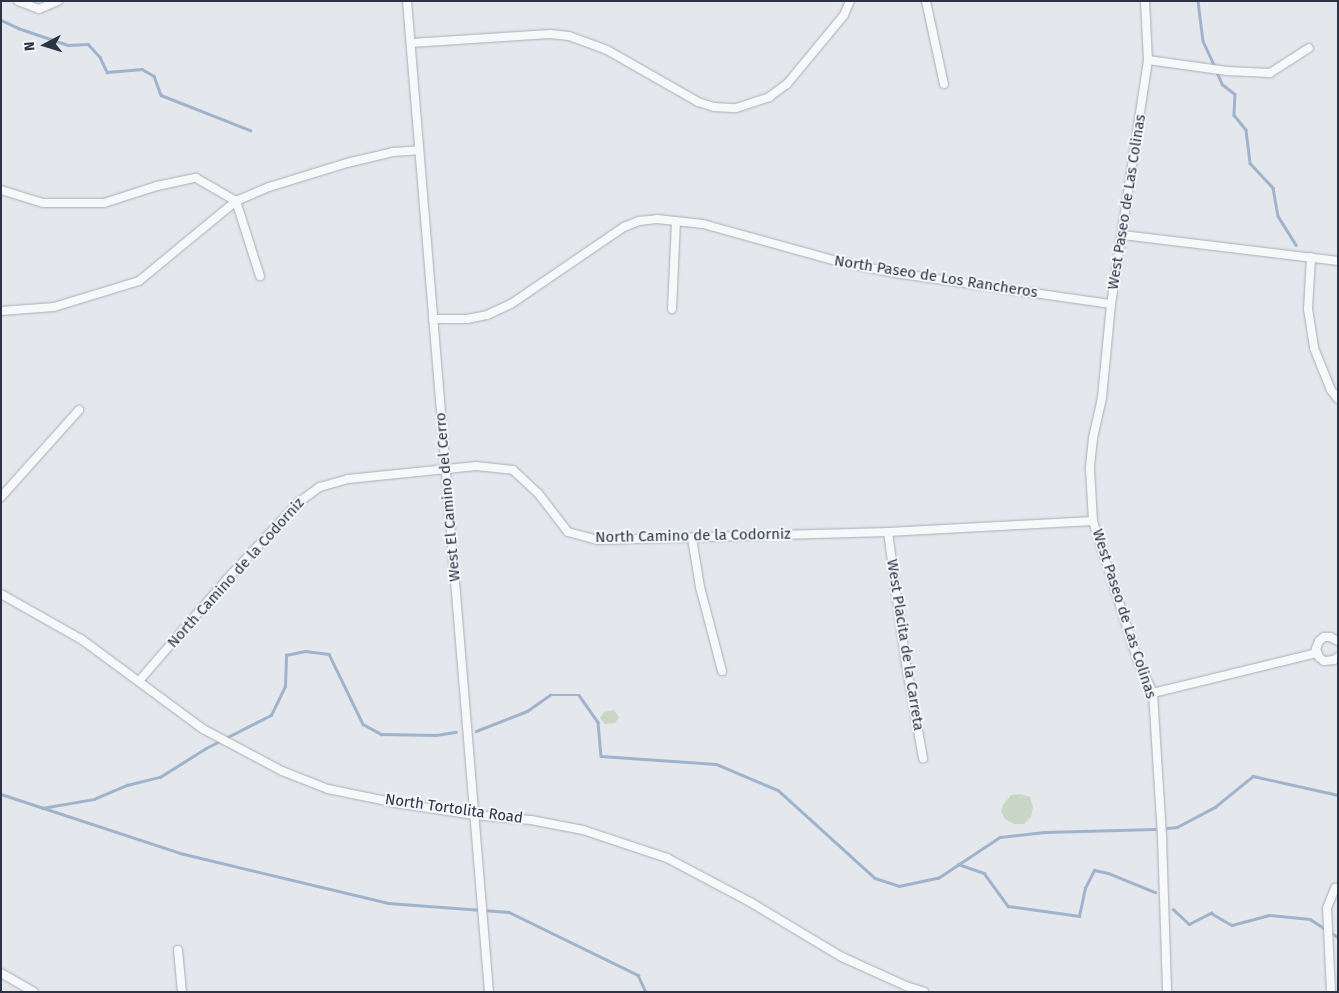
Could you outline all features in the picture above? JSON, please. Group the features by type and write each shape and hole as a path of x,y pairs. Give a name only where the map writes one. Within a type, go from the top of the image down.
{"street":[{"path":"18,1 39,9 58,1"},
{"name":"West El Camino del Cerro","path":"407,1 489,992"},
{"path":"410,43 550,34 569,36 607,50 698,102 714,107 736,108 769,97 787,84 838,22 850,1"},
{"path":"926,1 944,84"},
{"name":"West Paseo de Las Colinas","path":"1145,1 1148,60 1123,235 1111,304 1102,398 1093,438 1090,469 1093,521 1138,661 1153,693 1162,838 1167,992"},
{"path":"1148,60 1227,71 1270,74 1310,48"},
{"path":"1,311 54,307 139,281 236,201 269,188 347,163 393,152 419,150"},
{"path":"1,190 43,203 104,203 157,186 196,178 236,201 260,276"},
{"name":"North Paseo de Los Rancheros","path":"434,319 466,319 487,315 512,304 624,227 639,221 657,219 703,224 836,261 895,273 1111,304"},
{"path":"672,308 676,221"},
{"path":"1123,235 1338,261"},
{"path":"1311,257 1308,309 1314,348 1331,390 1338,399"},
{"path":"1,497 79,410"},
{"name":"North Camino de la Codorniz","path":"139,681 274,527 310,493 334,482 348,479 446,468 497,466 513,470 538,493 568,532 589,539 888,532 1093,521"},
{"name":"West Placita de la Carreta","path":"888,532 905,658 923,758"},
{"path":"692,538 700,587 722,671"},
{"name":"North Tortolita Road","path":"1,594 81,639 203,729 282,771 328,788 396,803 474,815 531,820 578,829 667,858 750,902 842,957 905,989 924,992"},
{"path":"1338,641 1330,637 1324,637 1317,645 1317,653 1324,661 1334,660 1338,656"},
{"path":"1153,693 1317,653"},
{"path":"1331,992 1326,927 1327,908 1336,888"},
{"path":"178,950 182,992"},
{"path":"1,973 34,992"}],"green space":[{"path":"614,710 619,717 615,723 605,724 600,718 604,712"},
{"path":"1019,794 1030,797 1033,807 1031,817 1024,824 1014,824 1005,819 1001,812 1003,805 1011,795"}],"waterway":[{"path":"1198,1 1203,41 1215,67"},
{"path":"1,20 18,28 68,45 88,44 100,57 107,72 142,69 154,76 161,95 250,130"},
{"path":"1217,72 1222,84 1235,94 1234,115 1246,130 1250,163 1273,188 1278,216 1296,245"},
{"path":"42,808 94,799 127,785 160,777 206,748 271,715 285,686 286,655 305,651 329,654 363,724 381,734 436,735 456,732"},
{"path":"476,731 527,711 550,695 579,695 598,722 601,756 716,764 778,790 875,878 899,886 938,878 1000,837 1045,832 1155,829"},
{"path":"1167,828 1177,827 1215,807 1253,776 1338,795"},
{"path":"1,794 180,853 388,903 509,912 638,975 646,992"},
{"path":"958,864 984,873 1008,906 1079,916 1085,888 1094,870 1108,873 1155,892"},
{"path":"1173,909 1189,924 1211,913 1232,925 1269,915 1310,919 1338,937"}]}
